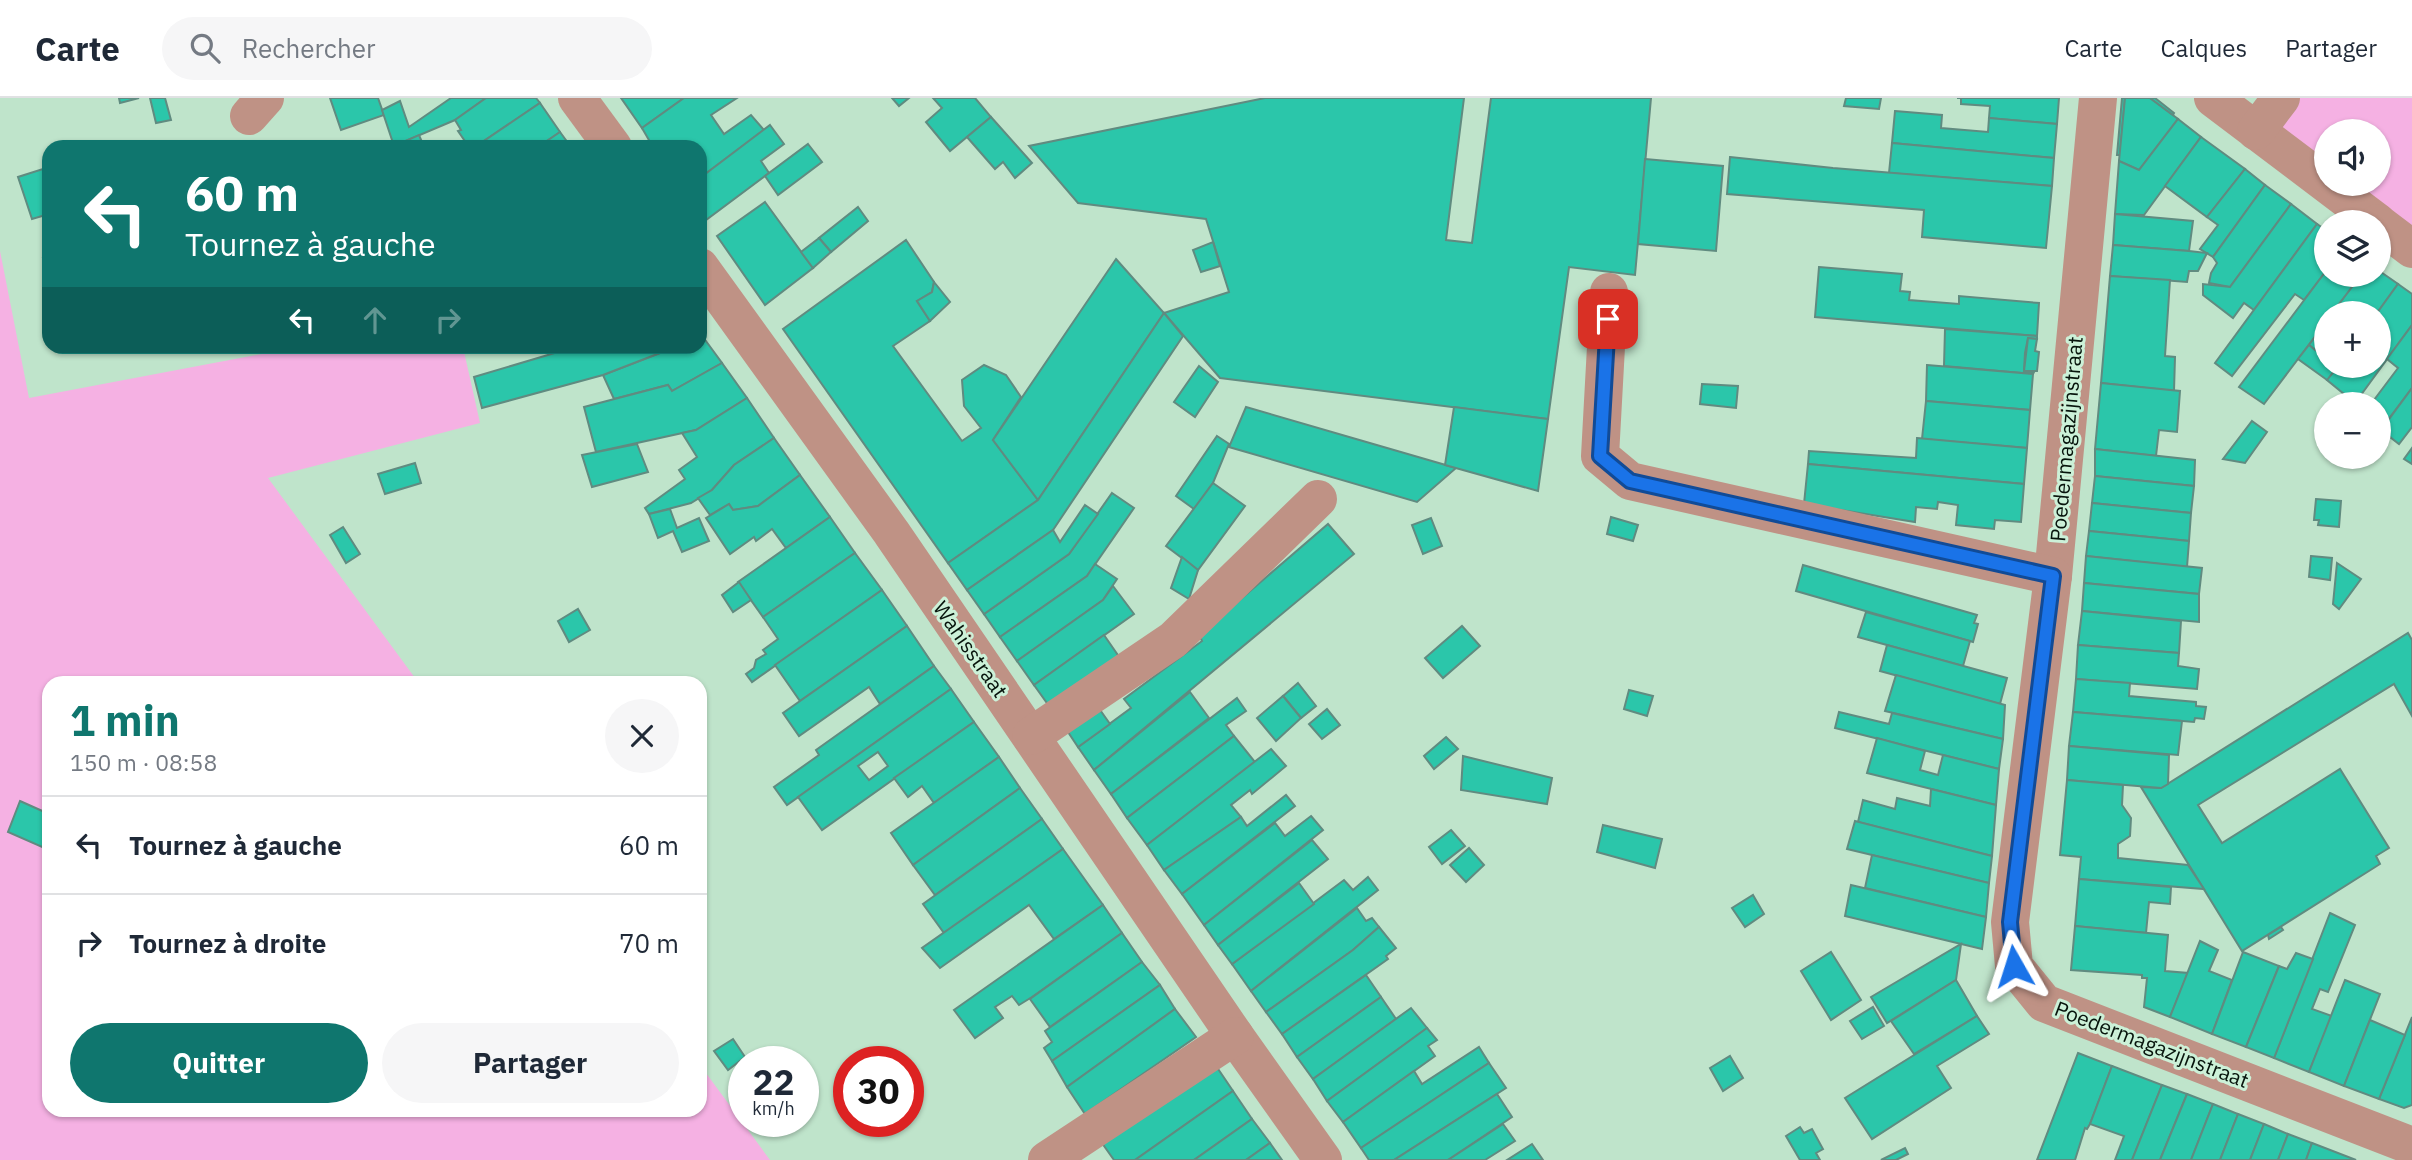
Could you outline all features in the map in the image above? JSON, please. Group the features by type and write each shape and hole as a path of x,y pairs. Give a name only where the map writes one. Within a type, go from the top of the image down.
{"street":[{"path":"577,98 607,140"},
{"name":"Poedermagazijnstraat","path":"2098,98 2053,576 2010,922 2014,966 2044,1003 2412,1146"},
{"path":"2213,98 2360,210"},
{"path":"2256,131 2281,98"},
{"path":"2391,233 2412,249"},
{"name":"Wahisstraat","path":"707,277 891,533 1235,1036 1323,1160"},
{"path":"1609,292 1600,456 1630,481 2053,576"},
{"path":"1031,736 1173,640 1318,499"},
{"path":"1047,1160 1235,1036"}],"shaded area":[{"path":"2296,98 2412,98 2412,226 2371,196 2391,196 2391,119 2314,119 2314,153 2276,125"},
{"path":"0,251 29,398 262,354 465,354 480,423 268,478 414,676 42,676 42,1117 707,1117 707,1074 728,1103 728,1137 753,1137 770,1160 0,1160"}],"building":[{"path":"119,98 139,98 120,103"},
{"path":"150,98 165,98 171,120 156,123"},
{"path":"330,98 378,98 384,115 341,130"},
{"path":"451,98 486,98 455,120 408,140 392,140 382,110 400,101 409,127"},
{"path":"486,98 536,98 540,103 485,140 464,140 455,120"},
{"path":"621,98 684,98 642,128"},
{"path":"684,98 737,98 711,115 724,134 751,115 764,130 707,173 707,140 649,140 642,128"},
{"path":"892,98 909,98 899,106"},
{"path":"933,98 975,98 991,117 950,151 926,122 942,108"},
{"path":"1265,98 1464,98 1446,240 1472,243 1491,98 1651,98 1635,275 1569,267 1548,419 1220,378 1164,313 1229,292 1206,219 1078,203 1029,146"},
{"path":"1846,98 1881,98 1879,109 1844,106"},
{"path":"1961,98 2059,98 2057,124 1989,118 1990,106 1961,104"},
{"path":"2122,98 2125,98 2120,155 2117,155"},
{"path":"2125,98 2150,98 2178,119 2139,170 2119,161"},
{"path":"2150,98 2155,98 2174,113 2173,115"},
{"path":"540,103 560,132 548,140 485,140"},
{"path":"1895,111 1942,115 1941,128 1988,132 1989,118 2057,124 2054,158 1892,143"},
{"path":"991,117 1032,163 1015,178 1003,162 995,169 967,137"},
{"path":"2178,119 2201,137 2144,215 2115,214 2119,161 2139,170"},
{"path":"770,125 784,144 761,161 769,173 707,219 707,173"},
{"path":"560,132 566,140 548,140"},
{"path":"419,135 421,140 408,140"},
{"path":"2201,137 2245,169 2207,217 2165,186"},
{"path":"1892,143 2054,158 2052,186 1889,173"},
{"path":"808,144 822,162 778,195 765,176"},
{"path":"1730,157 2052,186 2046,248 1922,237 1924,210 1727,194"},
{"path":"1645,159 1723,166 1716,251 1638,244"},
{"path":"42,169 42,216 32,219 18,177"},
{"path":"2245,169 2265,185 2213,257 2200,249 2218,225 2207,217"},
{"path":"2265,185 2291,204 2230,287 2209,283 2217,263 2213,257"},
{"path":"765,202 813,268 765,305 717,236"},
{"path":"2291,204 2314,222 2314,228 2254,310 2244,303 2233,318 2203,295 2203,284 2230,287"},
{"path":"858,207 868,221 831,252 819,238"},
{"path":"2115,214 2193,221 2189,251 2113,245"},
{"path":"2314,228 2314,287 2304,300 2295,294 2232,376 2215,363"},
{"path":"819,238 831,252 813,268 801,252"},
{"path":"906,240 934,282 932,292 917,301 930,321 893,346 962,441 981,428 964,406 962,380 984,365 1006,375 1021,397 993,440 1038,500 948,563 783,329"},
{"path":"1213,242 1220,266 1201,272 1193,250"},
{"path":"2113,245 2207,253 2198,271 2189,271 2187,282 2110,276"},
{"path":"1116,259 1164,313 1038,500 993,440"},
{"path":"1819,267 1902,274 1900,291 1910,292 1909,300 1959,304 1959,296 2039,303 2037,336 1815,317"},
{"path":"2110,276 2170,280 2165,356 2175,357 2174,391 2101,383"},
{"path":"2391,279 2398,284 2386,301 2341,301 2352,287 2391,287"},
{"path":"934,282 950,302 930,321 917,301 932,292"},
{"path":"2398,284 2412,294 2412,325 2391,354 2391,301 2386,301"},
{"path":"2314,287 2352,287 2341,301 2314,301 2314,338 2264,404 2239,387"},
{"path":"1164,313 1183,336 1053,530 967,590 948,563 1038,500"},
{"path":"2412,325 2412,388 2391,416 2391,392 2380,392 2398,368 2391,362 2391,354"},
{"path":"1945,329 2037,336 2037,339 2028,338 2025,353 2024,371 2034,372 1944,366"},
{"path":"2028,338 2037,339 2037,371 2024,371"},
{"path":"707,342 722,363 672,391 668,385 614,399 603,375 657,354 707,354"},
{"path":"2309,345 2314,349 2314,371 2298,359"},
{"path":"551,354 657,354 603,375 482,408 474,377"},
{"path":"722,363 747,398 696,430 596,452 584,407 668,385 672,391"},
{"path":"1927,365 2033,374 2030,410 1926,401"},
{"path":"1199,366 1218,382 1195,417 1174,402"},
{"path":"2373,378 2363,392 2342,392 2327,380"},
{"path":"2101,383 2180,391 2177,432 2159,430 2156,456 2095,449"},
{"path":"1702,384 1738,386 1736,408 1700,404"},
{"path":"2412,388 2412,427 2399,444 2391,438 2391,416"},
{"path":"747,398 774,438 734,465 712,490 691,503 649,514 645,508 685,479 679,470 697,457 682,433 696,430"},
{"path":"1926,401 2030,410 2027,448 1922,439"},
{"path":"1246,407 1456,468 1417,502 1229,447"},
{"path":"1454,407 1548,419 1538,491 1445,465"},
{"path":"2252,421 2267,432 2245,463 2223,459"},
{"path":"1217,436 1229,444 1213,483 1194,509 1176,496"},
{"path":"774,438 800,475 758,506 733,510 729,504 710,515 698,498 712,490 734,465"},
{"path":"1917,438 2027,448 2024,484 1808,464 1809,451 1916,458"},
{"path":"637,444 648,472 592,487 582,455"},
{"path":"2412,448 2412,464 2404,459"},
{"path":"2095,449 2195,460 2194,486 2095,476"},
{"path":"415,463 421,483 385,494 378,474"},
{"path":"1808,464 2024,484 2021,522 1995,520 1994,529 1956,525 1958,505 1938,502 1937,509 1916,507 1915,522 1804,504"},
{"path":"800,475 830,517 786,548 772,529 756,541 754,537 730,554 706,518 729,504 733,510 758,506"},
{"path":"2095,476 2194,486 2191,513 2092,503"},
{"path":"1213,483 1245,506 1198,570 1166,546"},
{"path":"1112,493 1134,508 1087,576 1000,637 984,614 1069,554"},
{"path":"2316,499 2341,501 2339,527 2318,525 2319,520 2314,520"},
{"path":"2092,503 2191,513 2189,541 2089,531"},
{"path":"1085,505 1098,514 1069,554 984,614 967,590 1053,530 1060,542"},
{"path":"670,509 677,528 699,518 709,541 682,552 673,531 658,538 649,514"},
{"path":"830,517 855,553 763,617 738,582"},
{"path":"1611,517 1638,525 1633,541 1607,534"},
{"path":"1431,518 1442,546 1423,554 1412,525"},
{"path":"1328,524 1354,554 1094,770 1078,747 1131,708 1124,699 1202,641 1199,635"},
{"path":"343,527 360,554 346,563 330,535"},
{"path":"2089,531 2189,541 2187,567 2086,556"},
{"path":"855,553 882,590 752,682 746,674 754,668 756,660 766,654 763,650 778,639 763,617"},
{"path":"2086,556 2202,568 2199,594 2084,583"},
{"path":"2311,556 2332,558 2330,580 2309,577"},
{"path":"1182,557 1198,570 1189,599 1171,588"},
{"path":"2337,563 2361,579 2339,609 2333,604"},
{"path":"1095,564 1117,579 1103,600 1017,661 1000,637 1087,576"},
{"path":"1803,565 1977,615 1974,623 1978,624 1973,642 1796,591"},
{"path":"739,582 751,600 733,612 722,595"},
{"path":"2084,583 2199,594 2199,622 2082,611"},
{"path":"1113,586 1134,614 1034,685 1017,661 1103,600"},
{"path":"882,590 907,626 800,701 775,665"},
{"path":"578,609 590,630 569,642 558,621"},
{"path":"2082,611 2181,621 2179,653 2078,645"},
{"path":"1866,612 1970,641 1963,666 1858,637"},
{"path":"907,626 934,666 880,704 869,687 799,736 783,713"},
{"path":"1462,626 1480,646 1443,678 1425,658"},
{"path":"2408,633 2412,640 2412,716 2394,684 2198,805 2222,843 2340,769 2389,848 2376,856 2380,864 2242,951 2141,787 2161,788"},
{"path":"1104,635 1122,661 1052,710 1034,685"},
{"path":"1887,645 2007,678 2000,704 1880,671"},
{"path":"2078,645 2179,653 2178,666 2199,669 2197,689 2076,679"},
{"path":"934,666 951,689 787,805 774,787 819,755 816,750"},
{"path":"1896,675 2005,705 2003,739 1885,711"},
{"path":"2076,679 2130,683 2129,696 2196,702 2196,706 2206,707 2204,719 2195,718 2194,722 2073,712"},
{"path":"1298,683 1316,706 1301,718 1283,696"},
{"path":"951,689 974,722 822,830 798,797","holes":["878,752 888,766 869,780 858,766"]},
{"path":"1629,690 1653,696 1647,716 1624,709"},
{"path":"1190,692 1209,718 1111,794 1094,770"},
{"path":"1283,696 1301,718 1276,741 1257,718"},
{"path":"1237,698 1246,711 1226,725 1234,736 1127,818 1111,794"},
{"path":"1098,707 1110,724 1078,747 1066,729"},
{"path":"1327,709 1340,725 1322,739 1309,724"},
{"path":"1839,712 1889,724 1892,713 2003,739 1999,769 1835,728"},
{"path":"2073,712 2182,721 2178,755 2069,746"},
{"path":"974,722 999,757 934,803 922,786 908,797 894,778"},
{"path":"1234,736 1255,762 1147,845 1127,818"},
{"path":"1446,737 1458,749 1434,769 1424,756"},
{"path":"1877,738 1925,751 1920,770 1938,775 1943,755 1999,769 1996,805 1867,773"},
{"path":"2069,746 2169,755 2168,784 2161,788 2067,780"},
{"path":"1271,749 1286,766 1252,794 1250,790 1231,805 1241,817 1164,870 1147,845"},
{"path":"1463,756 1552,778 1547,804 1461,790"},
{"path":"999,757 1020,788 913,865 891,833"},
{"path":"2067,780 2123,785 2122,805 2131,818 2130,836 2118,844 2118,858 2188,865 2204,889 2079,879 2081,857 2060,855"},
{"path":"1020,788 1042,819 935,895 913,865"},
{"path":"1931,789 1996,805 1992,856 1858,822 1863,800 1895,809 1897,798 1930,806"},
{"path":"1286,795 1295,806 1182,894 1164,870 1241,817 1247,826"},
{"path":"20,801 42,811 42,847 8,832"},
{"path":"1311,816 1323,830 1204,925 1182,894 1275,823 1285,836"},
{"path":"1042,819 1063,849 944,933 923,904"},
{"path":"1855,821 1992,856 1989,883 1847,849"},
{"path":"1603,825 1662,839 1655,868 1597,852"},
{"path":"1451,830 1465,846 1442,864 1429,847"},
{"path":"1312,840 1328,859 1218,945 1204,925"},
{"path":"1469,848 1484,865 1466,882 1450,865"},
{"path":"1063,849 1103,905 1054,939 1029,905 940,968 922,948"},
{"path":"1872,855 1989,883 1986,917 1865,888"},
{"path":"1368,877 1378,890 1251,991 1232,964 1344,880 1353,890"},
{"path":"2079,879 2171,887 2170,904 2149,902 2146,933 2075,926"},
{"path":"1299,883 1314,904 1232,964 1218,945"},
{"path":"1851,885 1986,917 1982,949 1845,916"},
{"path":"1753,895 1764,914 1745,927 1732,908"},
{"path":"1103,905 1122,933 1019,1005 1012,996 995,1007 1003,1018 975,1038 954,1010"},
{"path":"1357,908 1366,921 1372,918 1379,927 1353,950 1266,1012 1251,991"},
{"path":"2330,913 2355,925 2328,992 2320,989 2312,1009 2332,1016 2309,1072 2274,1058"},
{"path":"2075,926 2168,935 2165,971 2188,973 2170,1017 2144,1007 2147,978 2142,978 2142,975 2071,970"},
{"path":"1379,927 1396,948 1386,956 1388,959 1282,1034 1266,1012 1353,950"},
{"path":"2281,927 2283,930 2269,939 2268,935"},
{"path":"1122,933 1142,962 1050,1027 1030,999"},
{"path":"2200,941 2218,950 2209,971 2232,980 2212,1034 2170,1017"},
{"path":"1961,944 1956,980 1887,1023 1871,997"},
{"path":"1831,952 1861,1000 1831,1020 1801,971"},
{"path":"2243,952 2279,966 2246,1047 2212,1034"},
{"path":"2296,953 2313,959 2274,1058 2246,1047 2279,966 2287,969"},
{"path":"1142,962 1160,985 1052,1061 1044,1048 1052,1042 1045,1031"},
{"path":"1366,975 1381,997 1297,1057 1282,1034"},
{"path":"1956,980 1977,1016 1914,1054 1891,1021"},
{"path":"2345,980 2380,994 2344,1086 2309,1072"},
{"path":"1160,985 1175,1009 1067,1087 1052,1061"},
{"path":"1381,997 1396,1019 1313,1079 1297,1057"},
{"path":"1873,1007 1884,1026 1862,1039 1850,1021"},
{"path":"1411,1008 1427,1028 1327,1101 1313,1079"},
{"path":"1175,1009 1196,1037 1085,1114 1067,1087"},
{"path":"1977,1016 1989,1034 1937,1066 1951,1088 1872,1139 1845,1098"},
{"path":"2412,1017 2412,1105 2404,1108 2379,1099"},
{"path":"2370,1020 2405,1035 2379,1099 2344,1086"},
{"path":"1427,1028 1437,1040 1428,1046 1435,1056 1343,1122 1327,1101"},
{"path":"733,1039 738,1046 728,1046 728,1070 714,1051"},
{"path":"1479,1047 1489,1063 1361,1148 1343,1122 1414,1071 1422,1084"},
{"path":"2078,1053 2112,1066 2090,1124 2085,1128 2075,1160 2037,1160"},
{"path":"1730,1056 1743,1078 1723,1091 1710,1068"},
{"path":"1210,1057 1233,1091 1135,1160 1114,1160 1097,1136"},
{"path":"1489,1063 1506,1088 1394,1160 1369,1160 1361,1148"},
{"path":"2112,1066 2162,1085 2132,1160 2115,1160 2124,1136 2090,1124"},
{"path":"2162,1085 2187,1094 2160,1160 2132,1160"},
{"path":"1233,1091 1252,1119 1194,1160 1135,1160"},
{"path":"1497,1094 1512,1117 1448,1160 1394,1160"},
{"path":"2187,1094 2213,1104 2191,1160 2160,1160"},
{"path":"2213,1104 2238,1114 2220,1160 2191,1160"},
{"path":"2238,1114 2264,1124 2250,1160 2220,1160"},
{"path":"1252,1119 1270,1143 1246,1160 1194,1160"},
{"path":"1503,1124 1515,1141 1485,1160 1448,1160"},
{"path":"2264,1124 2288,1134 2278,1160 2250,1160"},
{"path":"1800,1127 1804,1133 1812,1129 1823,1149 1816,1153 1820,1160 1800,1160 1786,1136"},
{"path":"2288,1134 2312,1143 2306,1160 2278,1160"},
{"path":"1270,1143 1282,1160 1246,1160"},
{"path":"2312,1143 2356,1160 2306,1160"},
{"path":"1532,1144 1543,1160 1507,1160"},
{"path":"1905,1148 1908,1154 1896,1160 1881,1160"}],"route":[{"path":"1608,319 1600,456 1630,481 2053,576 2010,922 2014,966"}]}
